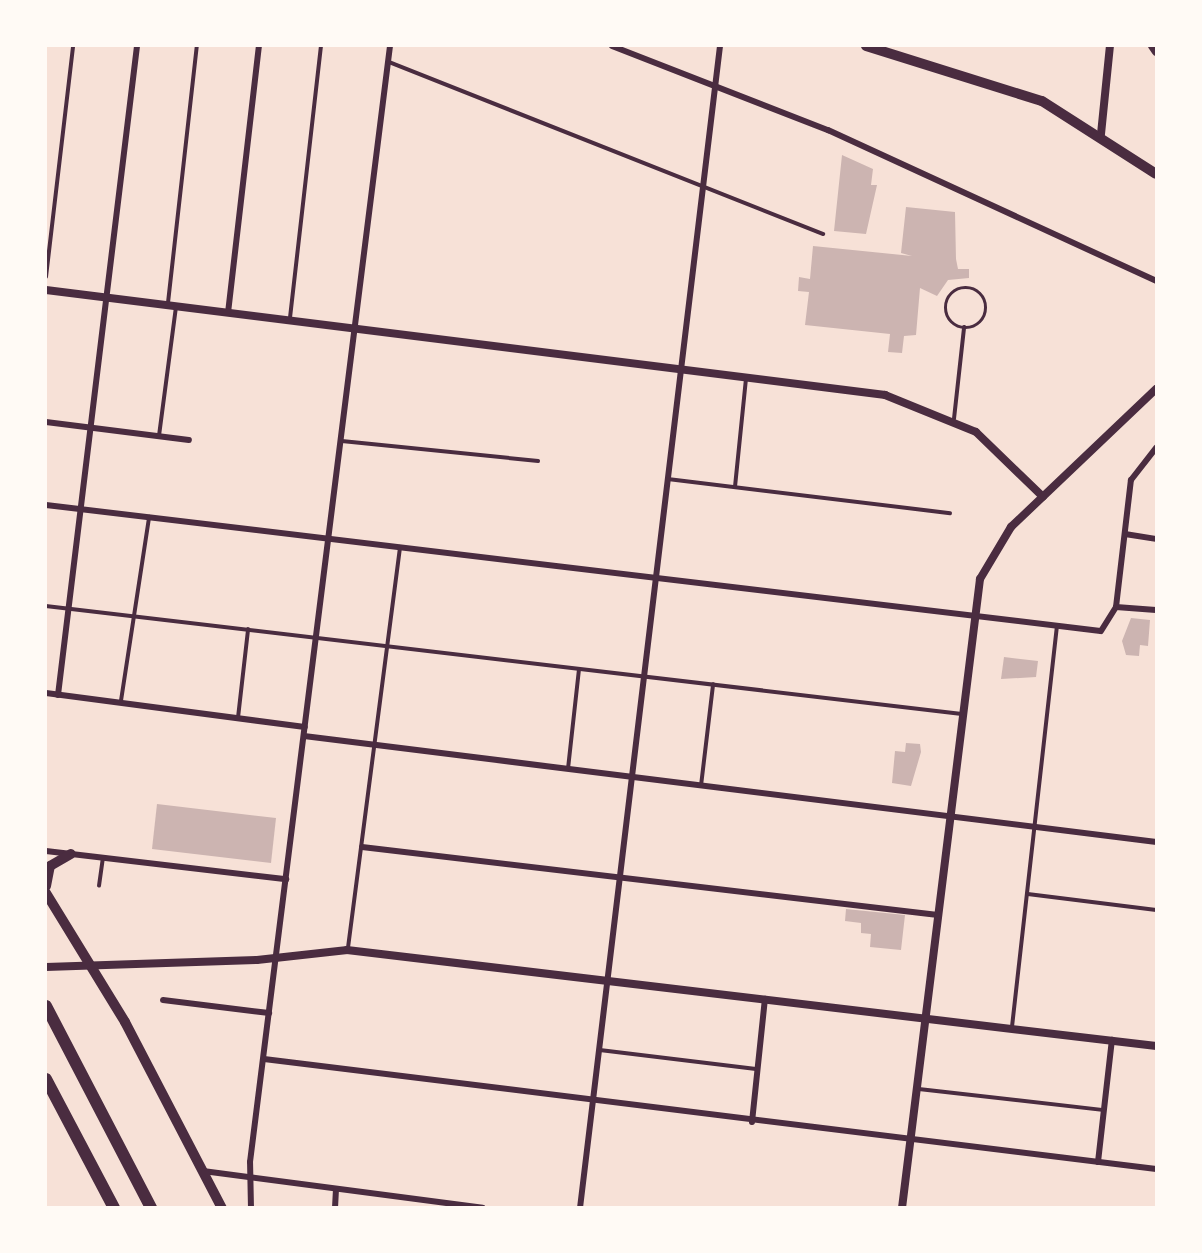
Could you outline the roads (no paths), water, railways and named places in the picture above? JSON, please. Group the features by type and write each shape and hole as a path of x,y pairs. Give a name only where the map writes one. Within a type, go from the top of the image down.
{"highway":[{"path":"46,1006 151,1208"},
{"path":"46,1079 114,1208"}],"main road":[{"path":"866,46 1003,85 1101,134 1157,174"},
{"path":"46,886 50,866 71,854"},
{"path":"46,893 93,966 222,1208"}],"street":[{"path":"58,695 137,46"},
{"path":"228,313 260,46"},
{"path":"251,1208 255,1181 250,1163 390,46"},
{"path":"612,46 828,130 1154,279"},
{"path":"580,1208 634,778 680,368 720,46"},
{"path":"1101,134 1110,46"},
{"path":"1152,46 1157,52"},
{"path":"46,290 746,374 885,394 954,419 1012,461 1044,497"},
{"path":"902,1208 972,617 980,579 997,544 1157,389"},
{"path":"46,422 189,440"},
{"path":"46,505 1101,631 1116,607 1135,470 1157,448"},
{"path":"1125,534 1157,538"},
{"path":"1116,607 1157,610"},
{"path":"46,693 305,727"},
{"path":"304,736 1157,842"},
{"path":"362,847 937,915"},
{"path":"46,851 286,879"},
{"path":"46,967 277,957 347,950 1157,1046"},
{"path":"752,1122 765,999"},
{"path":"163,1000 269,1013"},
{"path":"1098,1162 1112,1040"},
{"path":"264,1059 593,1098 601,1105 1157,1169"},
{"path":"202,1171 255,1181 484,1208"},
{"path":"335,1208 336,1191"}],"lane":[{"path":"46,277 73,46"},
{"path":"159,436 197,46"},
{"path":"290,320 321,46"},
{"path":"387,62 823,234"},
{"path":"954,419 964,328 946,309 953,293 968,288 986,308 979,323 964,328"},
{"path":"734,487 746,374"},
{"path":"340,441 538,461"},
{"path":"668,479 950,513"},
{"path":"121,703 149,517"},
{"path":"347,950 400,547"},
{"path":"46,606 962,714"},
{"path":"1011,1029 1057,627"},
{"path":"238,718 248,629"},
{"path":"568,769 579,669"},
{"path":"701,786 713,685"},
{"path":"99,886 103,858"},
{"path":"1028,894 1157,909"},
{"path":"600,1050 758,1069"},
{"path":"917,1089 1105,1110"}]}
